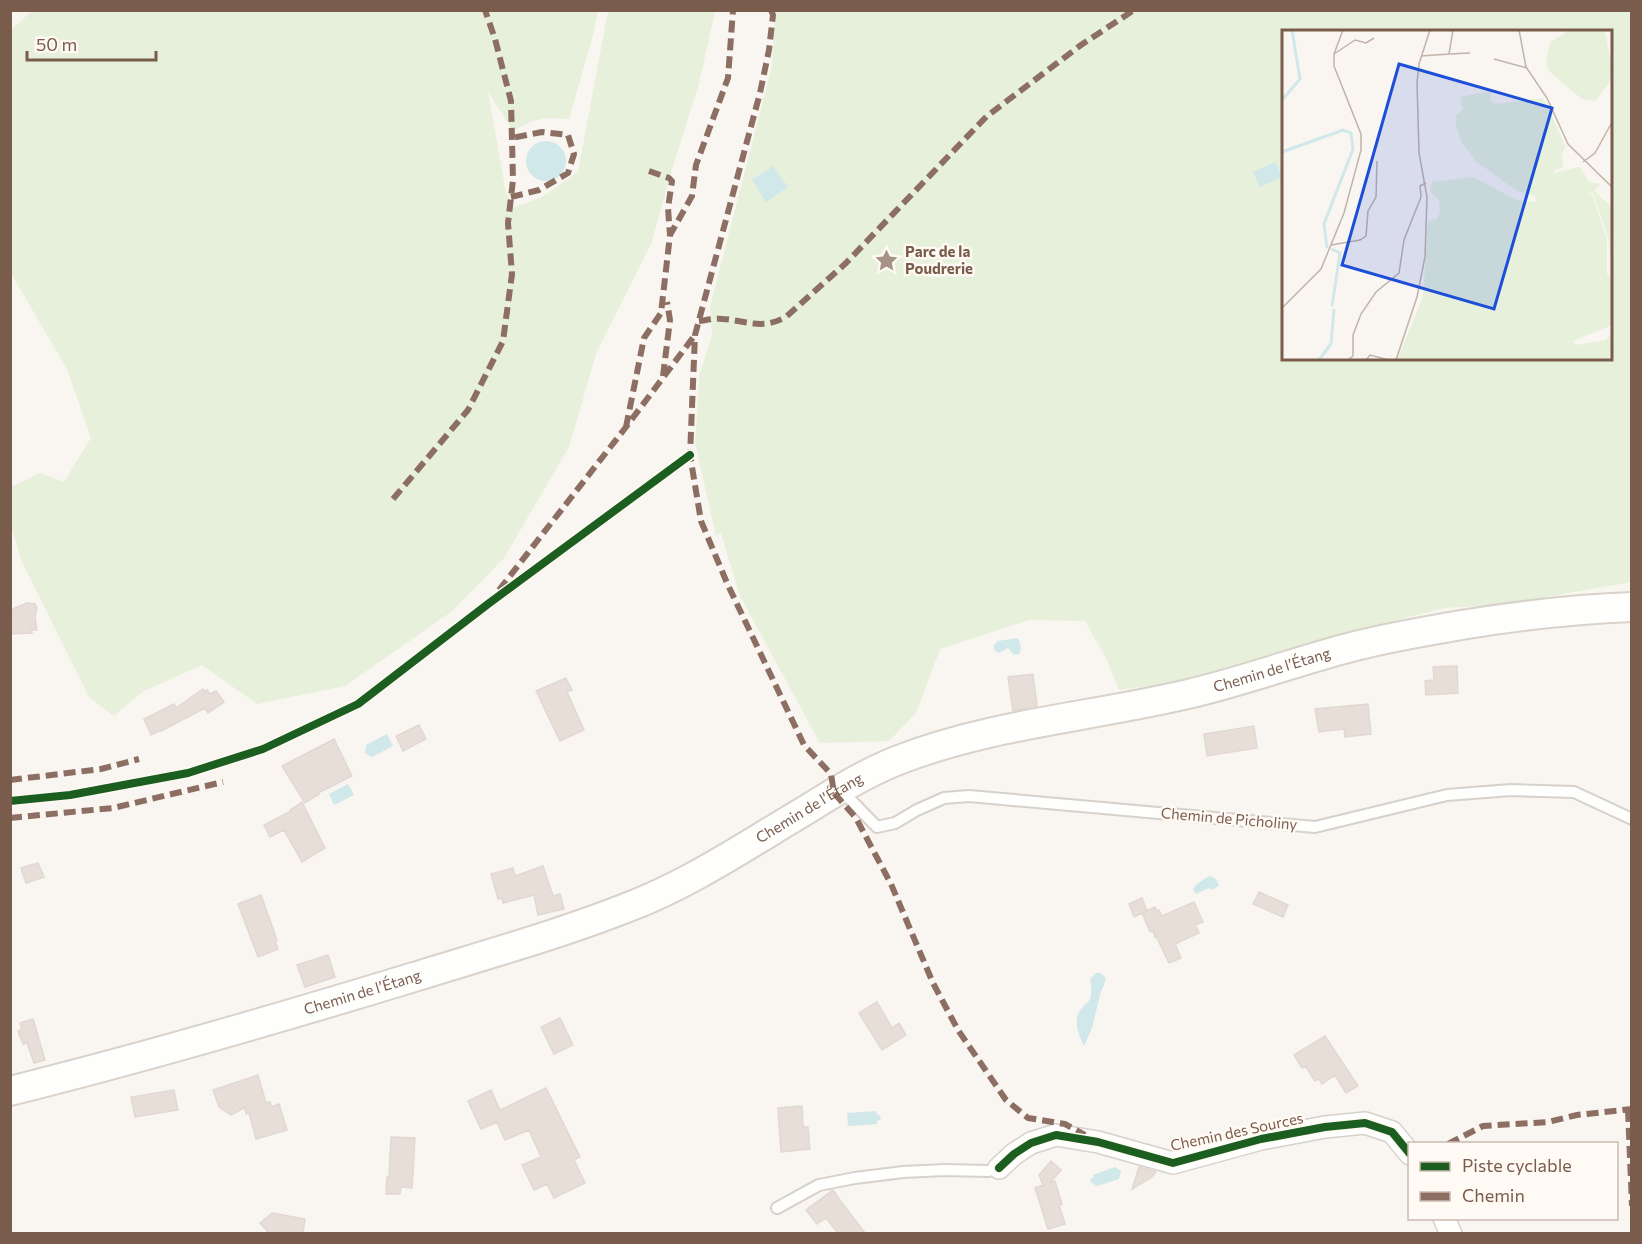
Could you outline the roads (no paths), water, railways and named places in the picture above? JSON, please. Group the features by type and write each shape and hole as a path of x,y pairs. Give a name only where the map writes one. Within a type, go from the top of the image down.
{"main road":[{"name":"Chemin de l’Étang","path":"10,1091 103,1068 340,1000 584,924 632,906 677,885 722,861 840,789 892,762 939,745 987,733 1194,693 1345,648 1398,636 1505,619 1632,607"}],"street":[{"name":"Chemin des Sources","path":"999,1168 1031,1143 1056,1135 1098,1142 1173,1163 1262,1139 1325,1127 1365,1123 1392,1132 1408,1152"}],"lane":[{"name":"Chemin de Picholiny","path":"840,789 877,827 895,823 916,810 944,798 969,796 1315,827 1447,795 1511,790 1574,792 1632,819"},
{"name":"Chemin des Sources","path":"777,1208 819,1185 855,1178 903,1172 988,1171 999,1168"}],"water":[{"path":"546,141 560,147 566,161 560,175 546,181 532,175 526,161 532,147"},
{"path":"1275,162 1282,177 1260,187 1253,172"},
{"path":"773,166 788,187 766,202 752,180"},
{"path":"1017,638 1021,646 1019,654 1014,655 1008,648 999,653 994,650 994,645 998,641"},
{"path":"387,734 393,746 372,757 365,753 366,745"},
{"path":"348,784 354,795 334,805 329,794"},
{"path":"1210,876 1216,879 1219,886 1196,894 1194,887"},
{"path":"1096,973 1101,973 1106,978 1092,1028 1084,1046 1077,1028 1077,1018 1078,1013 1090,999 1090,979"},
{"path":"876,1111 881,1117 877,1124 848,1126 847,1113"},
{"path":"1115,1167 1121,1171 1119,1179 1097,1186 1090,1182 1093,1175"}],"place":[{"name":"Parc de la Poudrerie","path":"887,261"}]}
